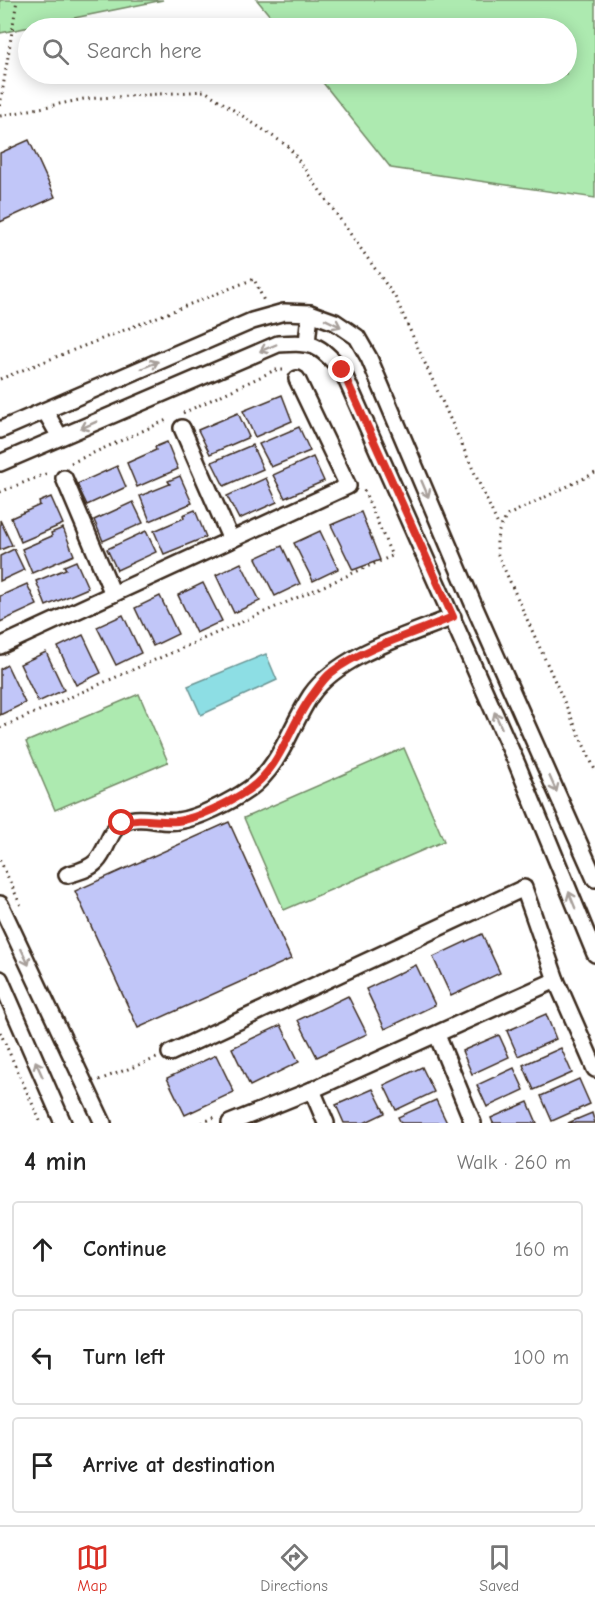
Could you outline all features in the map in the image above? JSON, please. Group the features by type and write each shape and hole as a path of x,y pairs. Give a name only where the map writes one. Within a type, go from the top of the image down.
{"street":[{"path":"0,430 252,321 284,312 310,313 335,322 357,337 369,358 475,608 595,879"},
{"path":"307,342 310,313"},
{"path":"0,464 278,344 307,342 325,352 342,370 387,469 517,764 595,954"},
{"path":"0,646 348,486 297,379"},
{"path":"45,411 60,437"},
{"path":"182,428 231,540"},
{"path":"387,469 412,459"},
{"path":"64,478 113,594"},
{"path":"67,875 86,869 96,862 114,830 122,823 142,819 163,822 179,821 196,816 248,790 267,774 312,694 330,673 350,660 453,617"},
{"path":"170,1053 524,888 556,980 595,1069"},
{"path":"0,904 103,1123"},
{"path":"0,979 63,1123"},
{"path":"230,1123 312,1090 556,980"},
{"path":"437,1035 473,1123"},
{"path":"312,1090 326,1123"}],"path":[{"path":"0,106 17,0"},
{"path":"0,116 84,99 205,91 289,147 395,297 499,527"},
{"path":"0,379 254,279 271,316"},
{"path":"595,473 508,516 499,527 495,541 498,555 595,770"},
{"path":"0,1032 41,1123"},
{"path":"99,1080 170,1053"}],"green space":[{"path":"0,0 163,0 74,18 18,18 18,29 0,33"},
{"path":"257,0 595,0 595,198 391,168 324,84 577,84 577,18 272,18"},
{"path":"139,694 168,762 55,810 26,742"},
{"path":"404,748 444,841 284,910 244,818"}],"water":[{"path":"266,654 277,680 201,715 188,686"}],"building":[{"path":"29,140 55,197 0,222 0,153"},
{"path":"282,395 292,421 255,437 243,411"},
{"path":"238,413 249,437 210,454 198,430"},
{"path":"299,427 310,451 271,467 259,444"},
{"path":"167,442 178,469 137,487 127,463 156,450 155,447"},
{"path":"252,445 263,469 224,486 212,462"},
{"path":"313,457 324,481 285,498 273,475"},
{"path":"117,466 126,487 87,505 77,484"},
{"path":"180,476 192,503 150,521 140,496 170,484 168,481"},
{"path":"266,478 277,502 239,519 227,496"},
{"path":"51,497 63,524 21,542 11,518 40,505 39,502"},
{"path":"133,502 143,523 103,541 94,520"},
{"path":"195,510 206,537 164,554 154,531 184,518 183,515"},
{"path":"361,512 380,560 353,570 331,525"},
{"path":"0,520 12,545 0,550"},
{"path":"63,528 74,555 32,573 22,549 52,536 51,533"},
{"path":"146,531 156,552 117,570 107,549"},
{"path":"320,531 338,569 313,581 294,543"},
{"path":"282,546 300,584 275,596 256,558"},
{"path":"14,549 24,570 0,581 0,556"},
{"path":"76,561 88,588 46,606 36,581 66,569 64,566"},
{"path":"241,563 260,601 234,613 216,575"},
{"path":"203,583 222,621 196,633 178,595"},
{"path":"27,584 37,605 0,622 0,596"},
{"path":"160,596 178,634 153,646 135,608"},
{"path":"123,615 141,653 116,665 97,627"},
{"path":"83,635 101,673 76,685 58,647"},
{"path":"46,652 64,690 38,702 20,664"},
{"path":"7,665 25,703 0,715 0,669"},
{"path":"229,822 291,959 138,1028 75,891"},
{"path":"482,934 500,973 451,996 433,957"},
{"path":"416,965 435,1005 385,1029 366,989"},
{"path":"348,996 367,1034 317,1057 298,1020"},
{"path":"546,1014 556,1039 518,1056 507,1031"},
{"path":"281,1025 299,1062 250,1086 232,1048"},
{"path":"499,1035 509,1057 472,1074 462,1051"},
{"path":"561,1048 572,1073 534,1090 523,1065"},
{"path":"216,1055 234,1092 185,1115 167,1078"},
{"path":"422,1067 434,1092 396,1110 384,1085"},
{"path":"514,1068 524,1090 487,1107 477,1085"},
{"path":"579,1079 590,1104 552,1121 541,1096"},
{"path":"373,1089 385,1113 364,1123 344,1123 336,1105"},
{"path":"436,1100 447,1123 401,1123 398,1117"},
{"path":"528,1102 537,1123 493,1123 491,1118"},
{"path":"592,1113 595,1123 568,1123"}],"route":[{"path":"122,823 142,819 163,822 179,821 219,806 248,790 267,774 312,694 330,673 350,660 453,617 342,370"}]}
